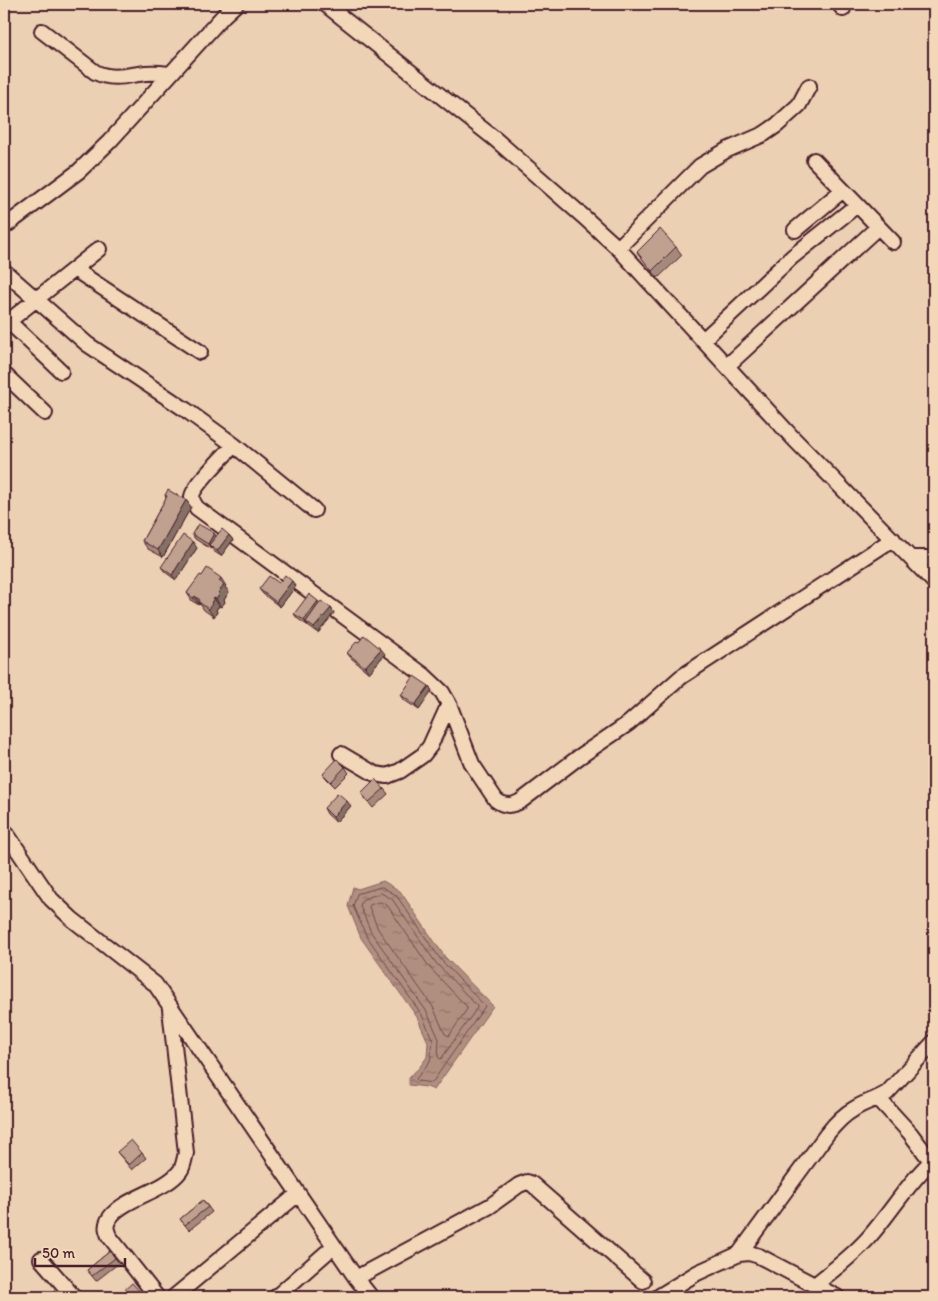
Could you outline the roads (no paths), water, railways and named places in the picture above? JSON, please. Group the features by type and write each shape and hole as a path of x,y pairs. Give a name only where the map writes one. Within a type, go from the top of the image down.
{"street":[{"path":"4,227 79,171 109,142 236,4"},
{"path":"325,4 495,139 618,248 792,437 934,582"},
{"path":"42,31 95,72 102,75 122,77 157,72 170,74"},
{"path":"618,248 700,166 727,150 764,134 777,126 799,105 809,86"},
{"path":"814,160 893,242"},
{"path":"794,230 842,190"},
{"path":"703,340 792,257 857,205"},
{"path":"727,366 878,227"},
{"path":"61,371 6,323 99,250"},
{"path":"74,270 200,352"},
{"path":"4,271 87,344 186,410 234,445 314,510"},
{"path":"4,374 45,413"},
{"path":"234,445 196,486 192,497 198,508 425,676 442,692 449,704 472,764 496,800 508,806 521,801 579,757 629,723 681,677 893,539"},
{"path":"911,558 934,558"},
{"path":"341,754 375,774 387,776 400,771 423,755 430,746 449,704"},
{"path":"4,830 51,899 72,919 155,984 356,1278 372,1297"},
{"path":"157,1297 109,1236 106,1226 113,1214 125,1205 165,1184 180,1172 183,1166 186,1153 170,1006"},
{"path":"739,1254 827,1134 841,1118 855,1108 887,1093 934,1042"},
{"path":"815,1285 857,1250 933,1160 878,1098"},
{"path":"356,1278 490,1206 520,1184 527,1182 532,1184 644,1282"},
{"path":"174,1297 298,1194"},
{"path":"276,1297 334,1246"},
{"path":"658,1297 697,1273 739,1254 749,1253 759,1256 837,1297"},
{"path":"41,1259 74,1297"}],"water":[{"path":"383,881 400,891 445,957 493,1006 434,1090 427,1087 409,1085 409,1077 427,1057 428,1042 417,1017 361,938 348,906 353,887 358,889"}]}
